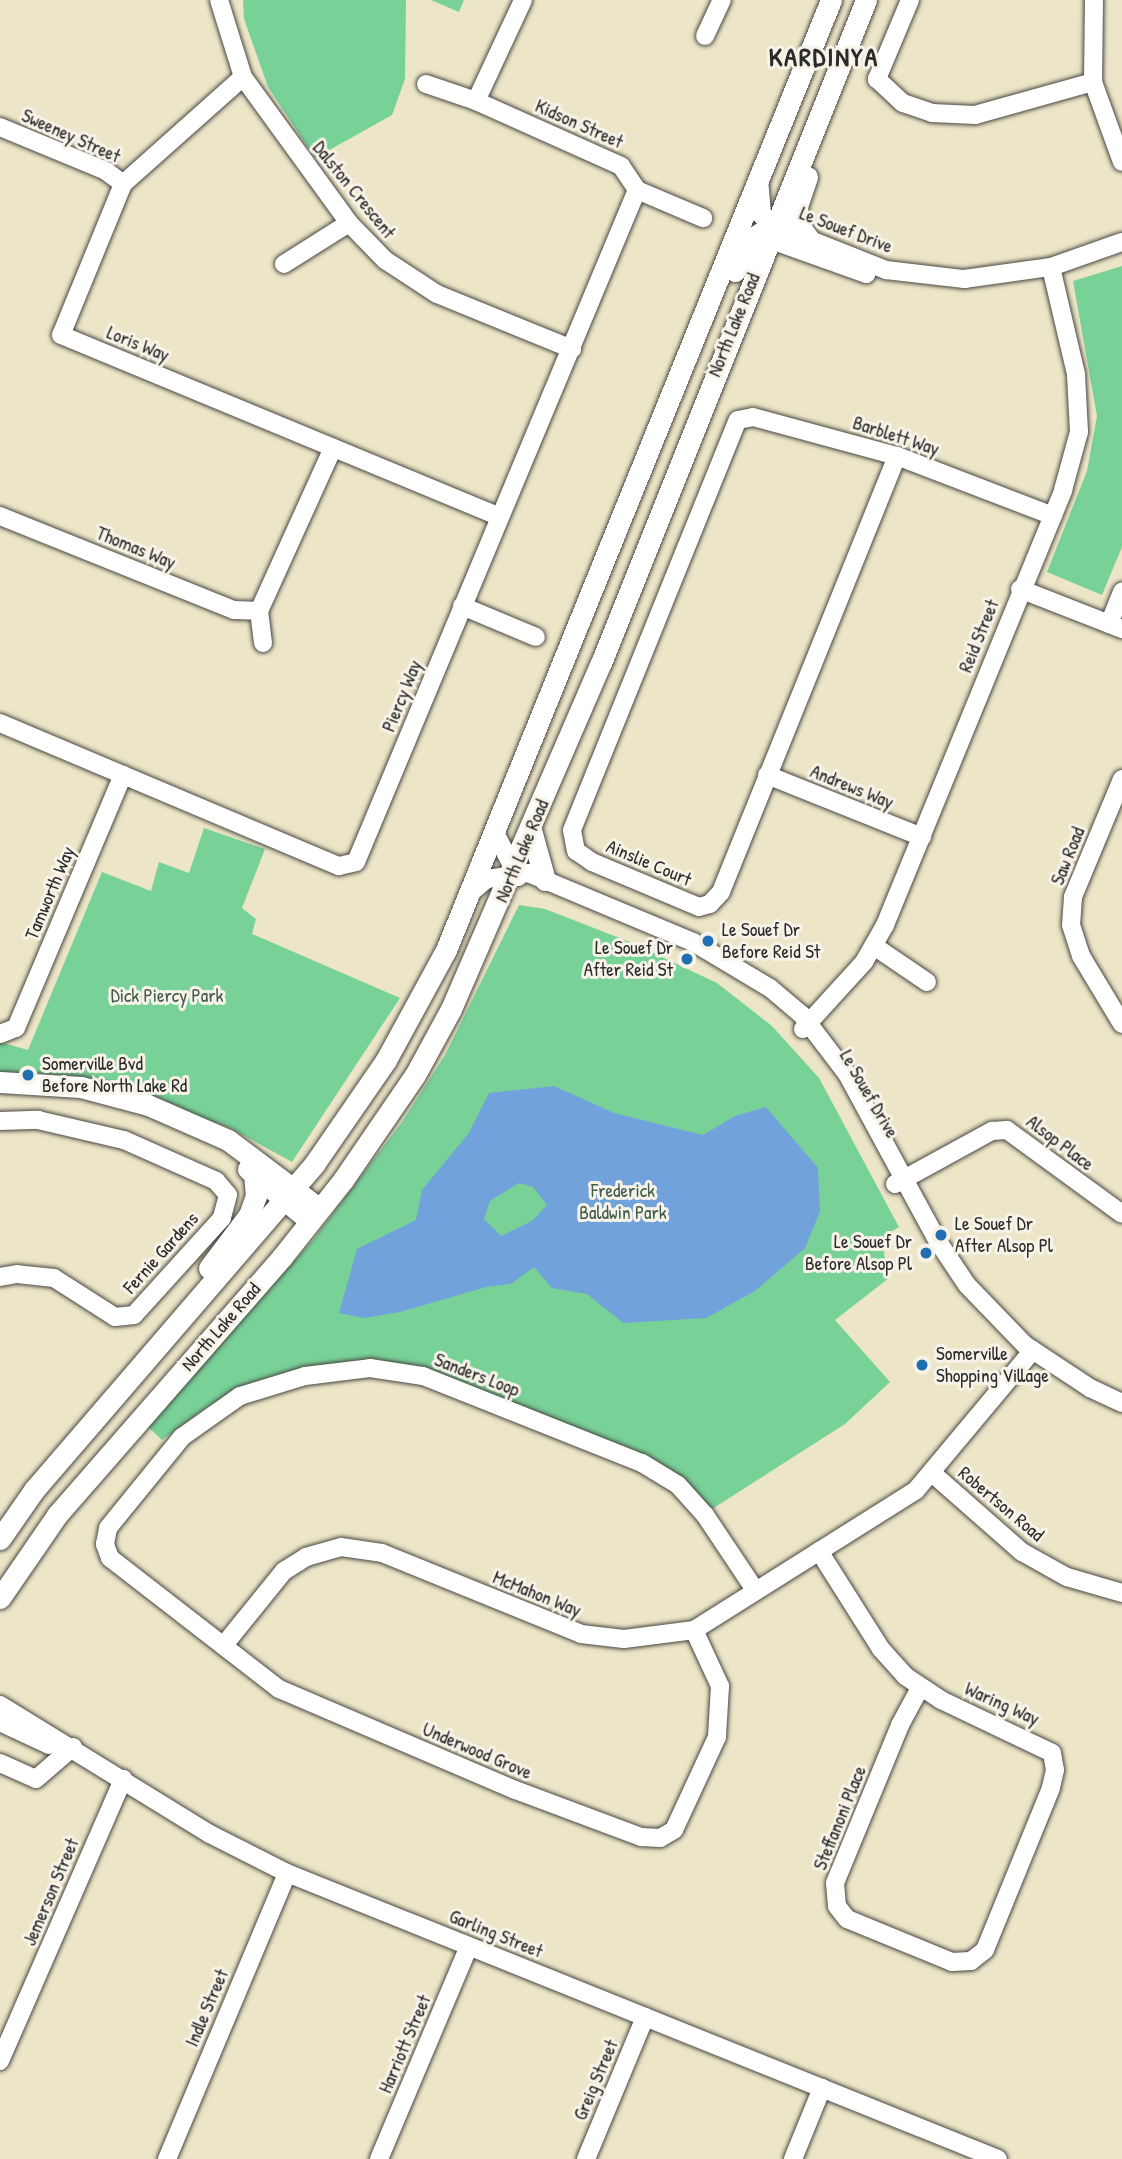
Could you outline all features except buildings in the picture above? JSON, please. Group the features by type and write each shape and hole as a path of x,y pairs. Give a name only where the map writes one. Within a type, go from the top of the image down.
{"main road":[{"name":"North Lake Road","path":"0,1539 34,1490 290,1195 386,1060 446,950 831,0"},
{"name":"North Lake Road","path":"0,1598 57,1515 315,1215 415,1075 471,971 513,873 766,233 866,0"},
{"path":"809,239 798,224 797,206 817,151 824,100"},
{"path":"682,367 708,335 748,241 766,233"},
{"path":"531,830 545,880"},
{"path":"0,1082 81,1087 148,1105 228,1140 315,1215"},
{"path":"0,1096 73,1097 144,1113 217,1146 254,1175 290,1195"},
{"path":"162,1343 171,1320 249,1215 256,1196 254,1175"}],"street":[{"name":"Dalston Crescent","path":"219,0 243,78 349,223 385,260 438,294 572,349"},
{"path":"476,101 523,0"},
{"path":"705,36 722,0"},
{"path":"910,0 877,79 903,103 933,113 975,115 1093,82"},
{"path":"1094,0 1093,82 1122,162"},
{"name":"Loris Way","path":"243,78 123,184 61,335 498,516"},
{"name":"Kidson Street","path":"426,84 476,101 621,166 637,190 703,218"},
{"name":"Sweeney Street","path":"0,127 106,171 123,184"},
{"name":"Le Souef Drive","path":"759,175 766,233"},
{"name":"Piercy Way","path":"0,723 339,866 356,862 498,516 572,349 637,190"},
{"name":"Le Souef Drive","path":"742,216 766,233 883,280 964,289 1052,273 1122,255"},
{"path":"284,264 349,223"},
{"name":"Le Souef Drive","path":"766,233 809,239 899,272 964,279 1052,273 1122,242"},
{"name":"Reid Street","path":"802,1023 874,946 922,837 1020,589 1053,516 1079,432 1076,374 1052,273"},
{"name":"Barblett Way","path":"729,435 738,420 753,417 897,456 1053,516"},
{"name":"Ainslie Court","path":"729,435 572,830 576,851 592,862 699,907 710,904 721,892 897,456"},
{"path":"263,643 259,611 333,448"},
{"name":"Thomas Way","path":"0,516 234,610 259,611"},
{"path":"1020,589 1115,626 1122,592"},
{"path":"462,606 536,637"},
{"name":"Tamworth Way","path":"8,1031 123,775"},
{"name":"Andrews Way","path":"767,775 922,837"},
{"name":"Saw Road","path":"1121,783 1073,897 1071,925 1081,956 1122,1024"},
{"path":"469,894 487,879 513,873 494,831"},
{"name":"Le Souef Drive","path":"513,873 545,880 713,952 802,1023 865,1103 899,1182 952,1264 1026,1351 1122,1413"},
{"name":"Le Souef Drive","path":"513,873 526,883 705,958 802,1023"},
{"path":"874,946 927,982"},
{"name":"Fernie Gardens","path":"0,1121 38,1120 124,1140 216,1181 228,1195 222,1218 134,1315 115,1317 54,1278 17,1274 0,1277"},
{"name":"Alsop Place","path":"899,1182 992,1131 1007,1129 1122,1214"},
{"name":"Le Souef Drive","path":"1026,1351 1122,1403"},
{"name":"McMahon Way","path":"224,1645 284,1571 306,1557 341,1547 382,1553 581,1634 624,1639 694,1630 916,1490 1002,1385 1026,1351"},
{"name":"Sanders Loop","path":"105,1544 108,1528 182,1437 240,1395 305,1376 370,1368 423,1376 642,1463 678,1485 705,1515 755,1590"},
{"name":"Robertson Road","path":"932,1473 1022,1552 1067,1577 1122,1593"},
{"name":"Underwood Grove","path":"105,1544 110,1558 279,1689 514,1790 641,1837 660,1838 674,1830 684,1816 717,1738 722,1710 720,1686 694,1630"},
{"name":"Waring Way","path":"819,1551 881,1649 920,1688 1032,1740 1052,1753 1055,1770 985,1950 971,1961"},
{"name":"Steffanoni Place","path":"920,1688 900,1725 835,1883 837,1906 847,1919 952,1962 971,1961"},
{"name":"Garling Street","path":"0,1705 121,1784 285,1877 820,2093 969,2159"},
{"name":"Garling Street","path":"0,1722 70,1750"},
{"path":"0,1763 36,1779 70,1750"},
{"name":"Jemerson Street","path":"0,2062 121,1784"},
{"name":"Indle Street","path":"167,2159 285,1877"},
{"name":"Harriott Street","path":"379,2159 467,1951"},
{"name":"Greig Street","path":"586,2159 644,2021"},
{"path":"793,2159 820,2093"},
{"name":"Garling Street","path":"820,2093 998,2159"}],"green space":[{"path":"243,0 406,0 405,79 392,115 315,158 268,87 244,19"},
{"path":"431,0 464,0 459,12"},
{"path":"1122,266 1122,547 1102,595 1047,572 1087,471 1097,416 1073,281"},
{"name":"Dick Piercy Park","path":"204,828 265,849 242,908 256,919 252,934 400,998 292,1162 228,1127 99,1083 51,1074 0,1072 0,1042 28,1050 102,872 151,891 159,862 189,873"},
{"name":"Frederick Baldwin Park","path":"519,905 545,909 630,942 717,983 772,1026 819,1078 899,1227 881,1238 889,1278 835,1320 890,1382 845,1424 709,1511 676,1475 372,1362 256,1382 207,1407 162,1440 146,1425 313,1240 402,1122 445,1055"}],"water":[{"path":"554,1086 614,1113 703,1135 735,1116 766,1107 818,1168 820,1211 805,1248 755,1291 706,1318 623,1323 587,1294 552,1288 534,1267 511,1284 486,1287 400,1312 364,1318 339,1313 357,1249 416,1220 422,1190 469,1133 489,1093","holes":["519,1183 533,1187 547,1205 532,1221 501,1236 484,1219 490,1201"]}],"place":[{"name":"Le Souef Dr Before Reid St","path":"708,941"},
{"name":"Le Souef Dr After Reid St","path":"687,959"},
{"name":"Somerville Bvd Before North Lake Rd","path":"28,1075"},
{"name":"Le Souef Dr After Alsop Pl","path":"941,1235"},
{"name":"Le Souef Dr Before Alsop Pl","path":"926,1253"},
{"name":"Somerville Shopping Village","path":"922,1365"}],"district":[{"name":"KARDINYA","path":"824,57"}]}
